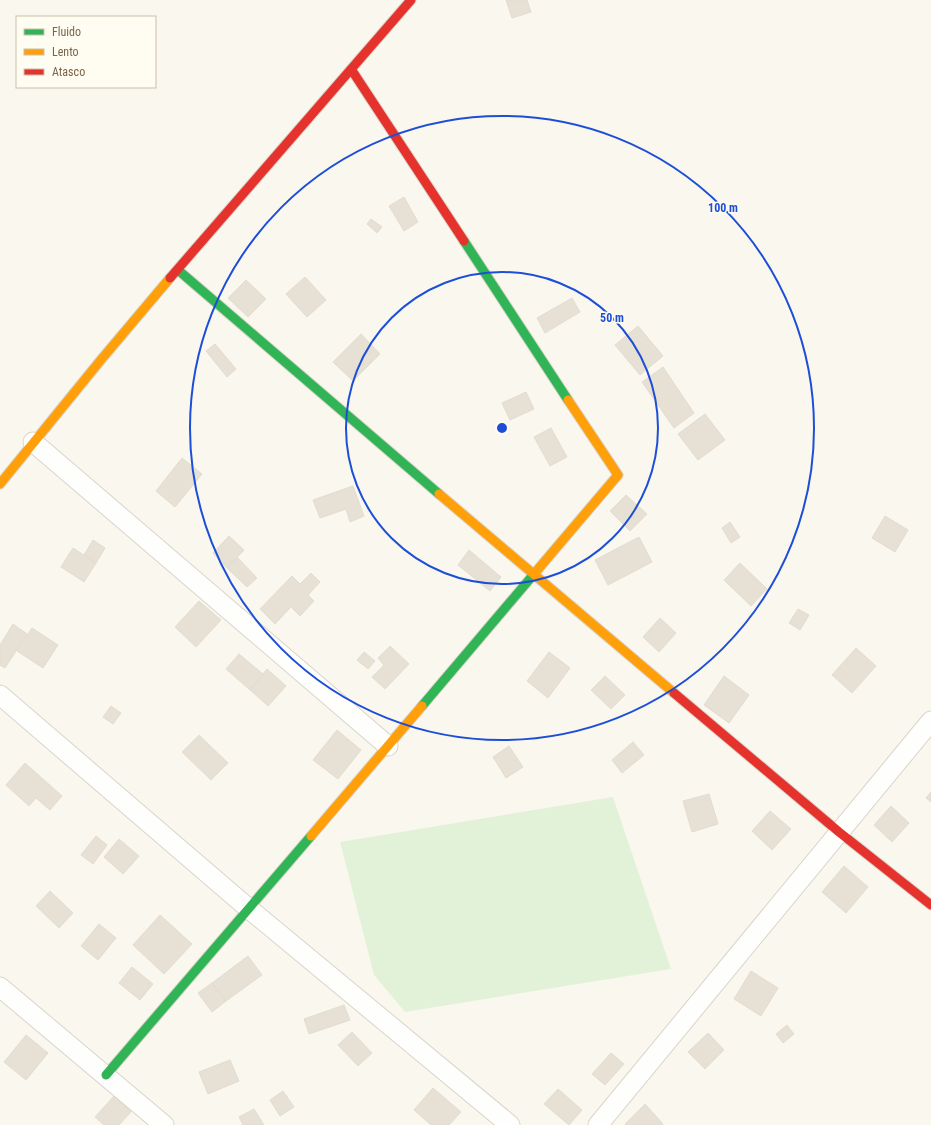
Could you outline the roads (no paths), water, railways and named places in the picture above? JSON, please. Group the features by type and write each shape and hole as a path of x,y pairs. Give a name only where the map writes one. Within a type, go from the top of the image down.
{"street":[{"path":"0,484 33,442 178,270 411,0"},
{"path":"106,1075 618,475 351,69"},
{"path":"178,270 533,574 840,832 931,905"},
{"path":"33,442 388,746"},
{"path":"0,694 248,908 510,1125"},
{"path":"598,1125 931,721"},
{"path":"0,987 164,1125"}]}
